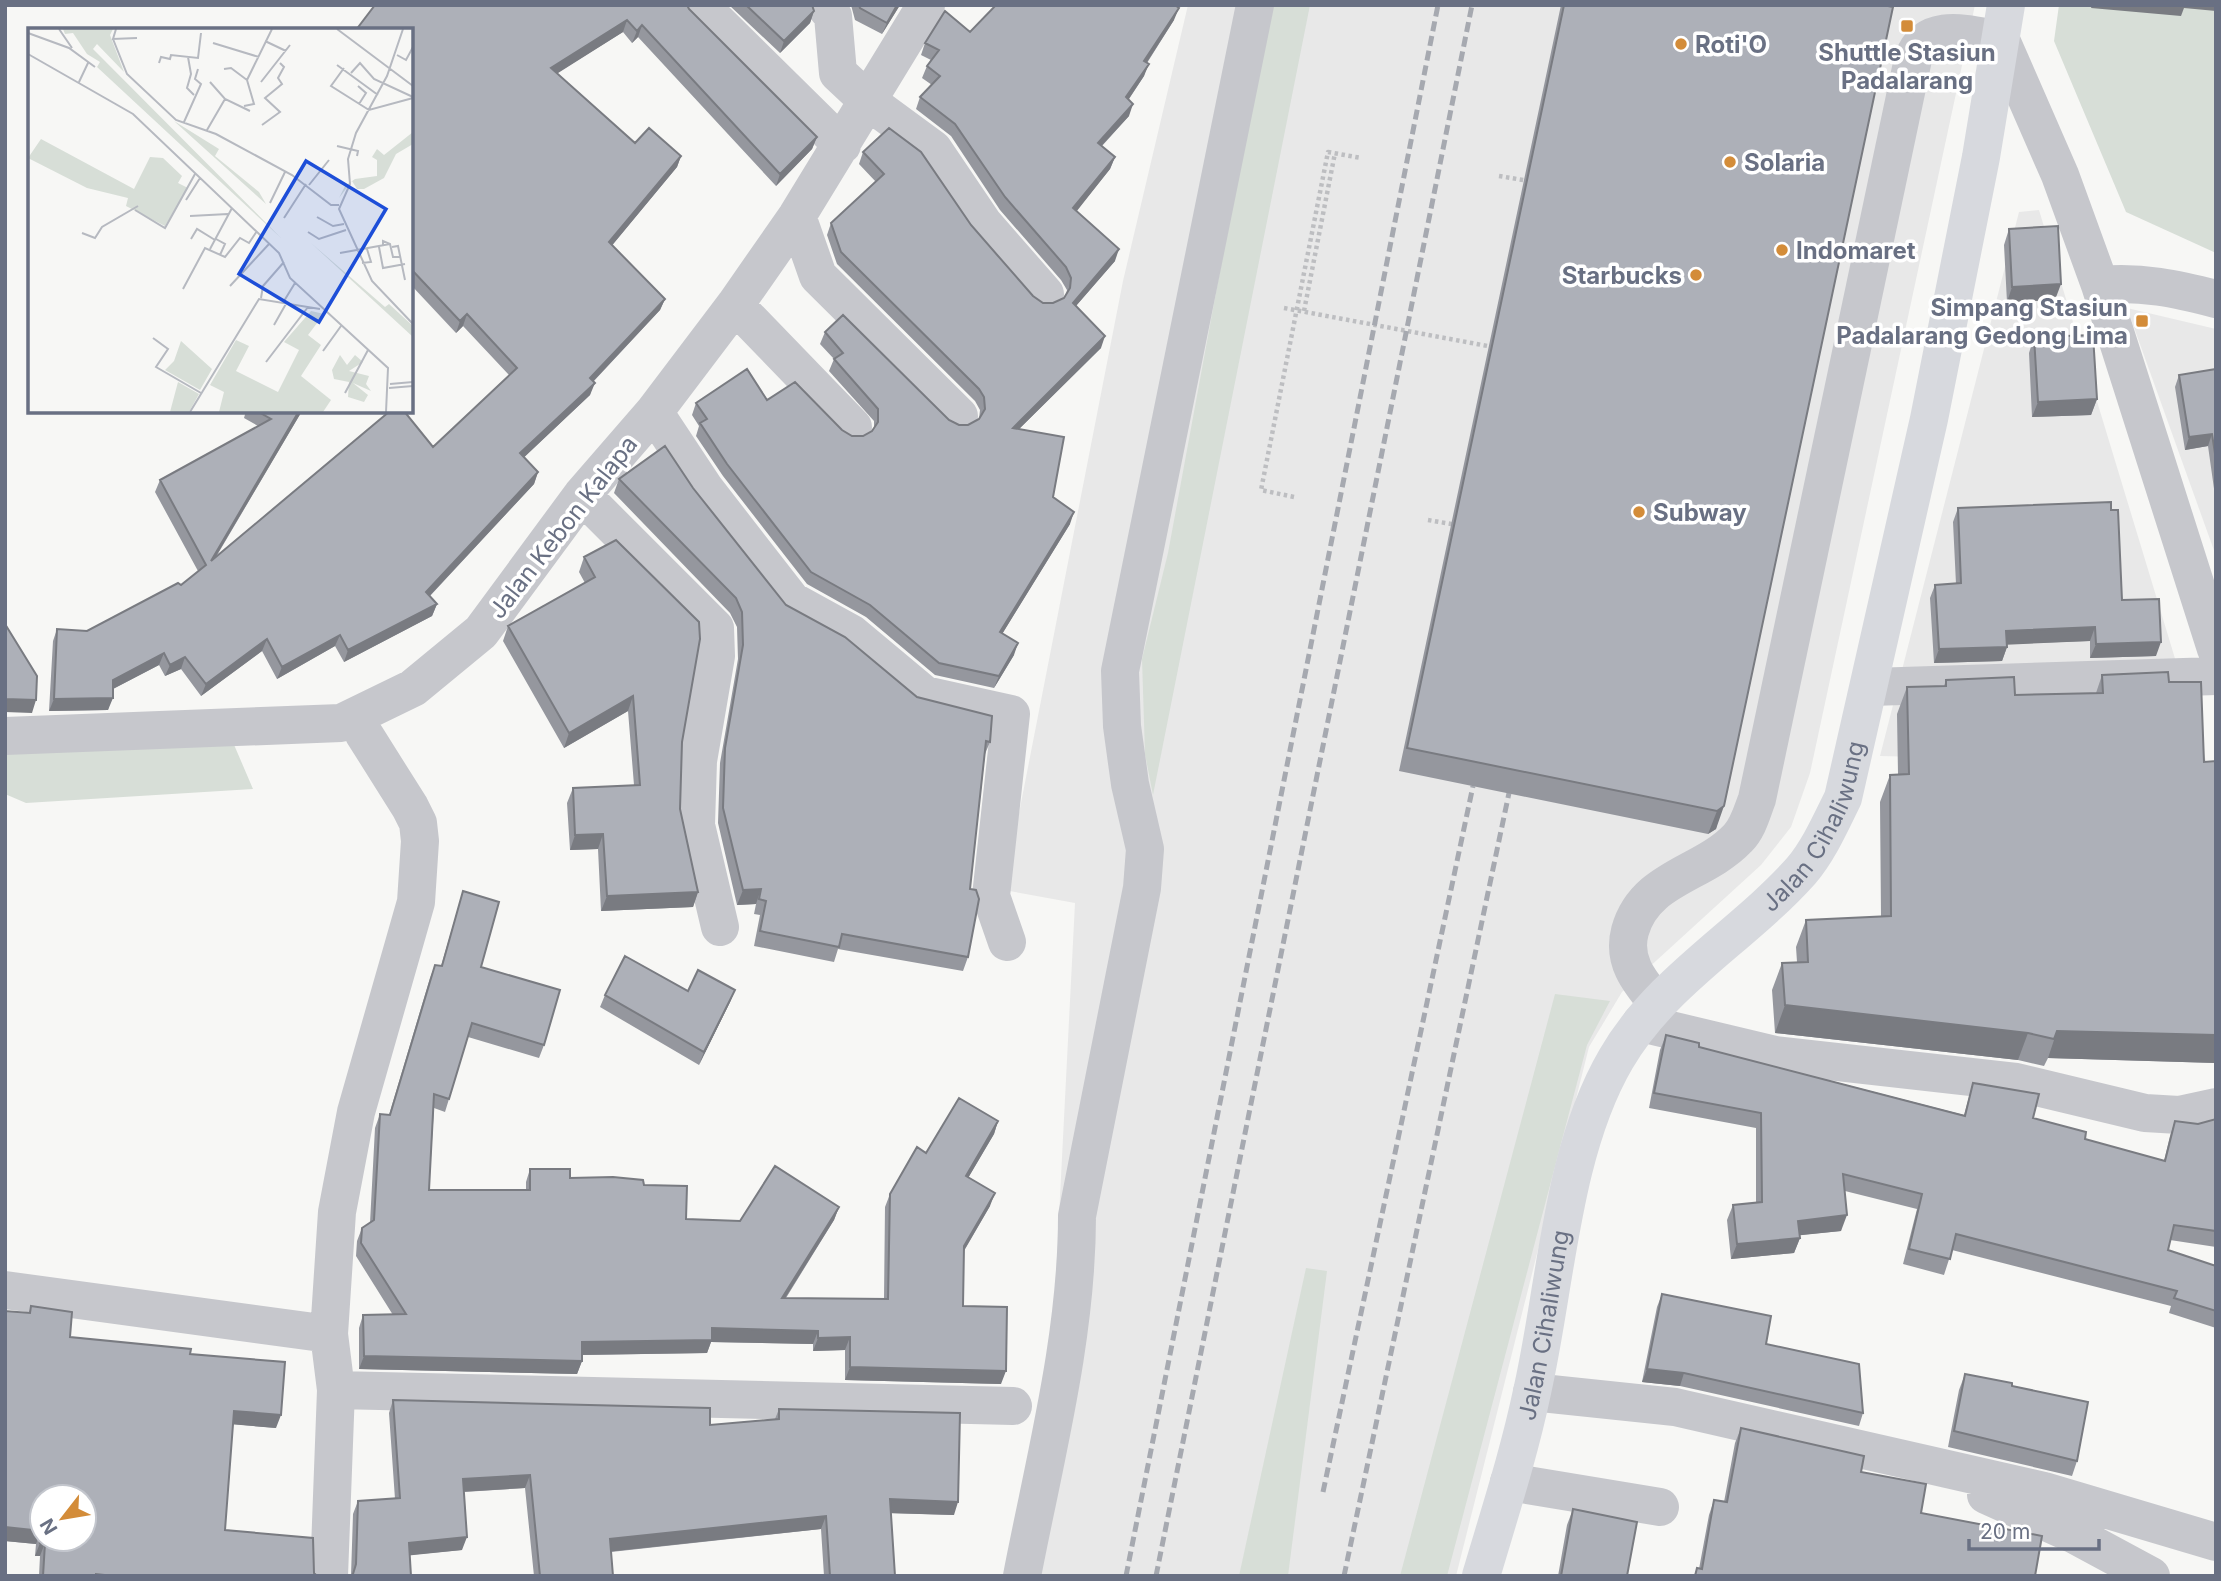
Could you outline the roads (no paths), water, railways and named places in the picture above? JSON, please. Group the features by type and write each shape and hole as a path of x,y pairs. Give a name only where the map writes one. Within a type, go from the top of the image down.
{"highway":[{"name":"Jalan Cihaliwung","path":"1481,1576 1532,1392 1561,1237 1591,1111 1616,1059 1649,1013 1802,869 1829,828 1843,797 1871,687 1929,419 2004,22"}],"street":[{"path":"700,5 842,145"},
{"path":"824,5 833,16 838,73 869,103 933,149 983,223 1045,294"},
{"name":"Jalan Kebon Kalapa","path":"5,736 341,723 414,688 481,632 582,495 654,412 735,304 797,216 869,103 926,5"},
{"path":"1022,1576 1072,1324 1077,1269 1077,1216 1142,888 1144,849 1130,784 1120,671 1255,5"},
{"path":"2214,637 2101,285 2004,22 1927,37 1917,47 1913,59 1757,799 1741,835 1723,852 1647,897 1634,918 1627,956 1649,1013 1775,1055 2015,1082 2146,1113 2179,1115 2216,1107"},
{"path":"797,216 818,276 959,416"},
{"path":"2101,285 2128,282 2216,299"},
{"path":"735,304 853,427"},
{"path":"654,412 705,489 792,601 852,634 925,695 1011,715 991,896 1007,942"},
{"path":"582,495 715,628 716,656 698,761 696,825 720,927"},
{"path":"1871,687 2216,676"},
{"path":"329,1576 336,1390 329,1334 340,1200 375,1038 416,902 420,841 418,823 410,807 364,734 357,716"},
{"path":"5,1290 329,1334"},
{"path":"336,1390 1013,1406"},
{"path":"1532,1392 1675,1407 2044,1491 2216,1542"},
{"path":"1940,1467 1968,1488 2075,1535 2151,1576"},
{"path":"1509,1482 1660,1507"}],"railway":[{"path":"1126,1576 1438,5"},
{"path":"1156,1576 1472,5"},
{"path":"1323,1492 1473,786"},
{"path":"1344,1576 1509,793"}],"place":[{"name":"Shuttle Stasiun Padalarang","path":"1907,26"},
{"name":"Roti'O","path":"1681,44"},
{"name":"Solaria","path":"1730,162"},
{"name":"Indomaret","path":"1782,250"},
{"name":"Starbucks","path":"1696,275"},
{"name":"Simpang Stasiun Padalarang Gedong Lima","path":"2142,321"},
{"name":"Subway","path":"1639,512"}]}
